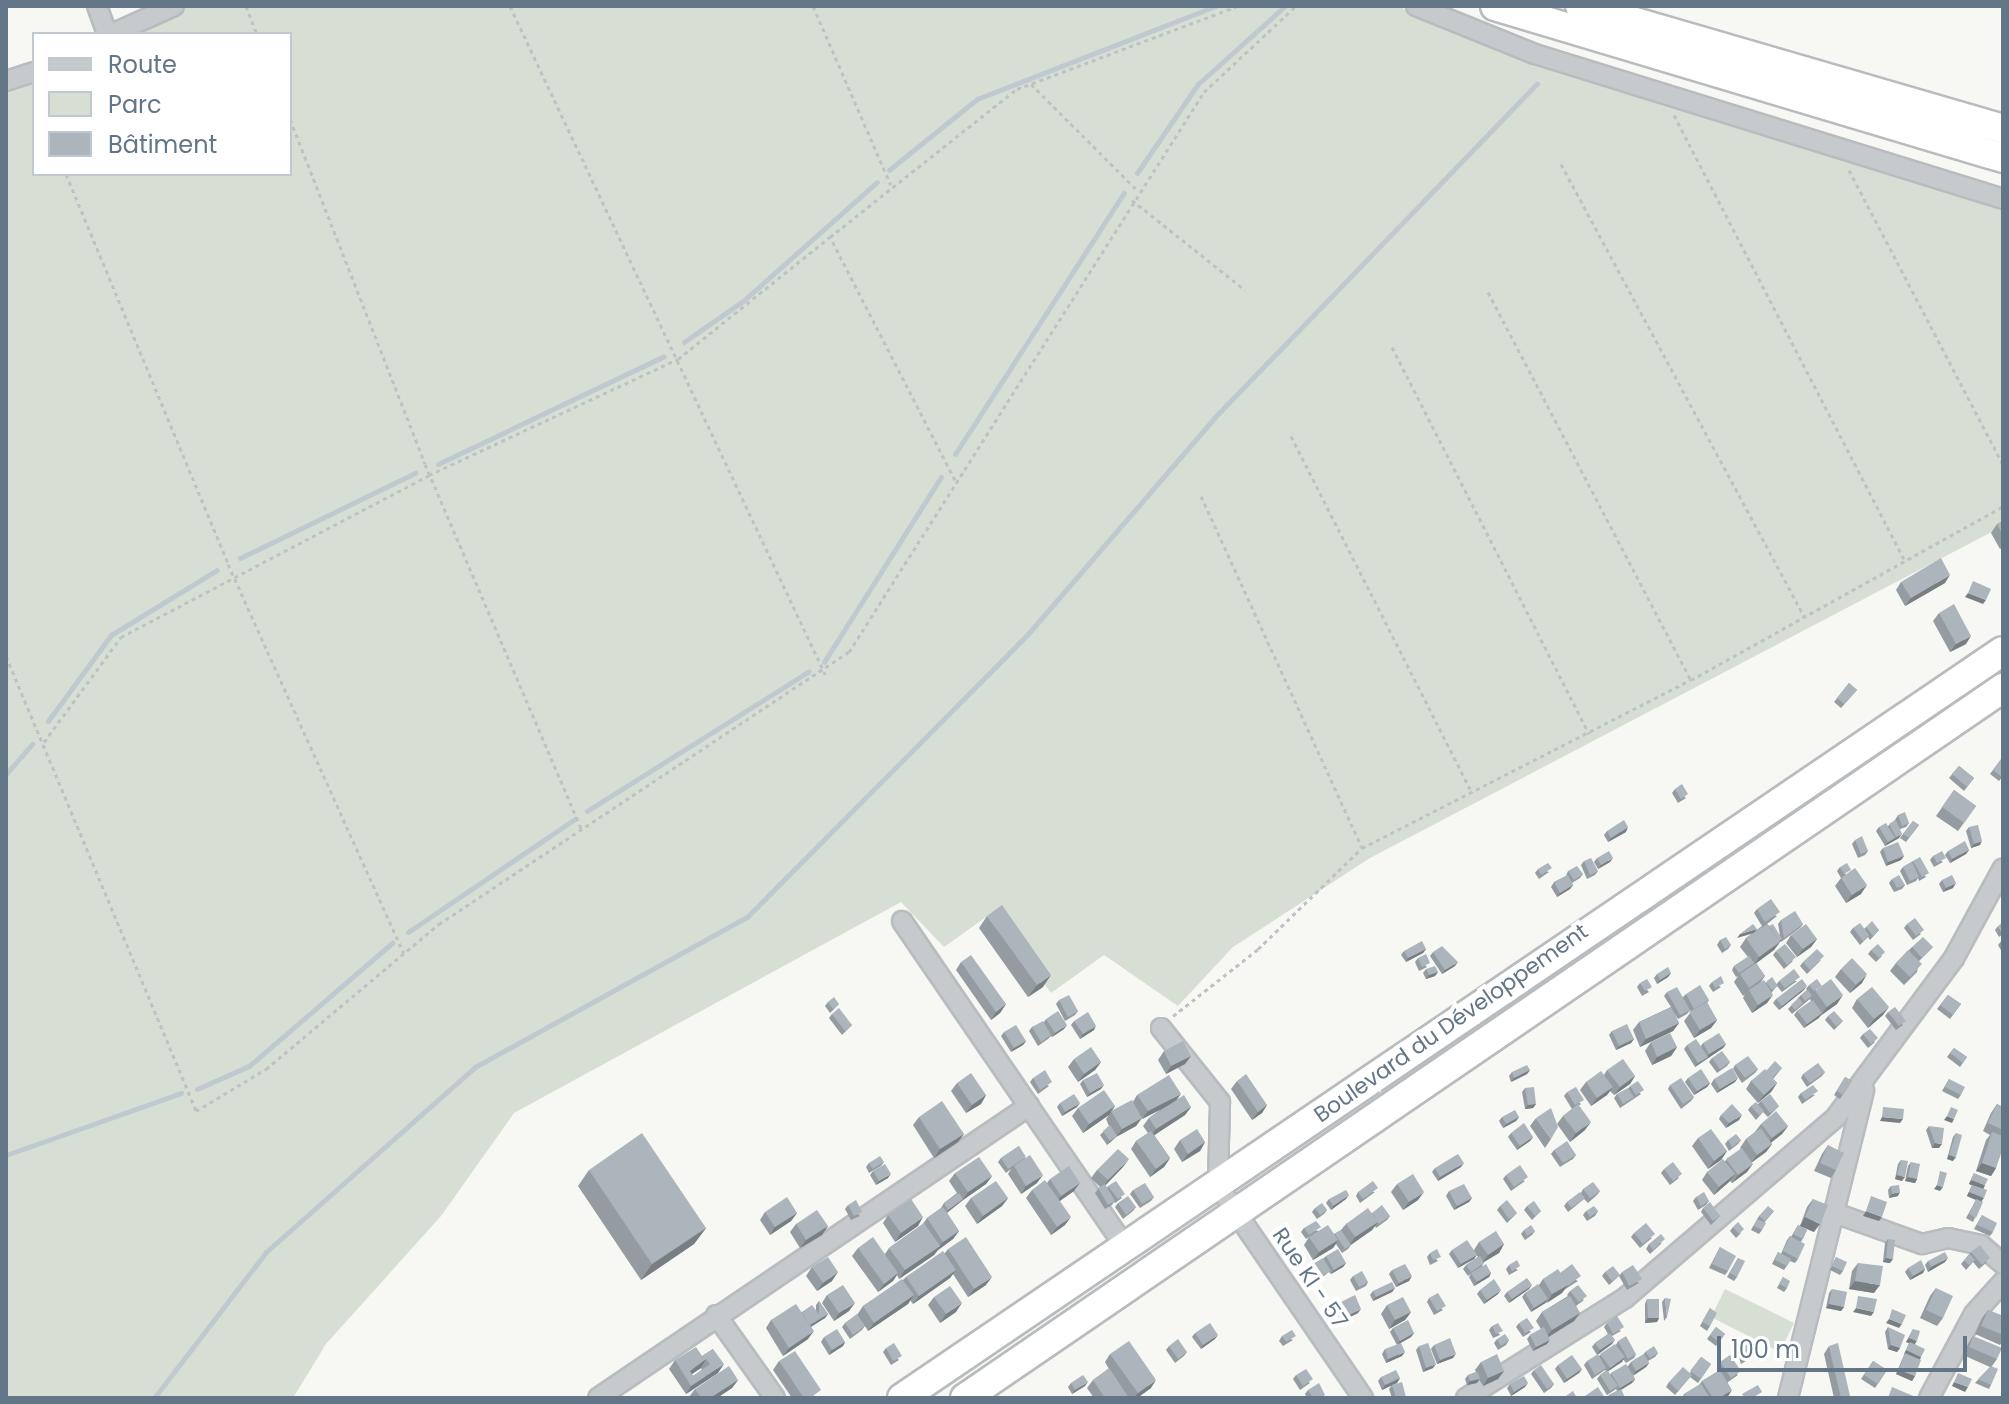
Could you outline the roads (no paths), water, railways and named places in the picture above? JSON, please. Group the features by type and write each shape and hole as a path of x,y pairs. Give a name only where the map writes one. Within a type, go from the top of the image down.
{"highway":[{"path":"1495,6 1557,26 1612,28 2003,129"},
{"path":"1580,6 1612,28 2003,158"},
{"name":"Boulevard du Développement","path":"902,1398 1127,1249 2003,651"},
{"name":"Boulevard du Développement","path":"965,1398 2003,688"},
{"path":"1943,690 1960,717"}],"street":[{"path":"97,6 109,32"},
{"path":"115,32 174,6"},
{"path":"1416,6 1663,95 2003,199"},
{"path":"6,81 32,73"},
{"path":"1466,1398 1650,1278 1864,1088 1954,958 2003,868"},
{"path":"902,921 1127,1249"},
{"path":"1161,1028 1220,1102 1218,1186"},
{"path":"1788,1398 1864,1088"},
{"path":"598,1398 716,1315 1029,1106"},
{"name":"Rue KI - 57","path":"1218,1186 1363,1398"},
{"path":"1832,1212 1922,1244 1948,1238 1981,1245 2003,1264"},
{"path":"1929,1398 1974,1314 2003,1282"},
{"path":"716,1315 775,1398"}],"waterway":[{"path":"889,170 977,99 1216,6"},
{"path":"1137,173 1198,84 1285,6"},
{"path":"154,1398 266,1252 475,1067 748,916 1027,635 1214,418 1537,83"},
{"path":"684,342 743,301 877,182"},
{"path":"955,454 1124,193"},
{"path":"438,464 664,356"},
{"path":"240,558 415,473"},
{"path":"824,662 941,477"},
{"path":"48,721 111,635 217,570"},
{"path":"587,811 809,671"},
{"path":"6,774 32,744"},
{"path":"408,932 575,819"},
{"path":"197,1089 249,1066 392,943"},
{"path":"6,1155 181,1093"}]}
